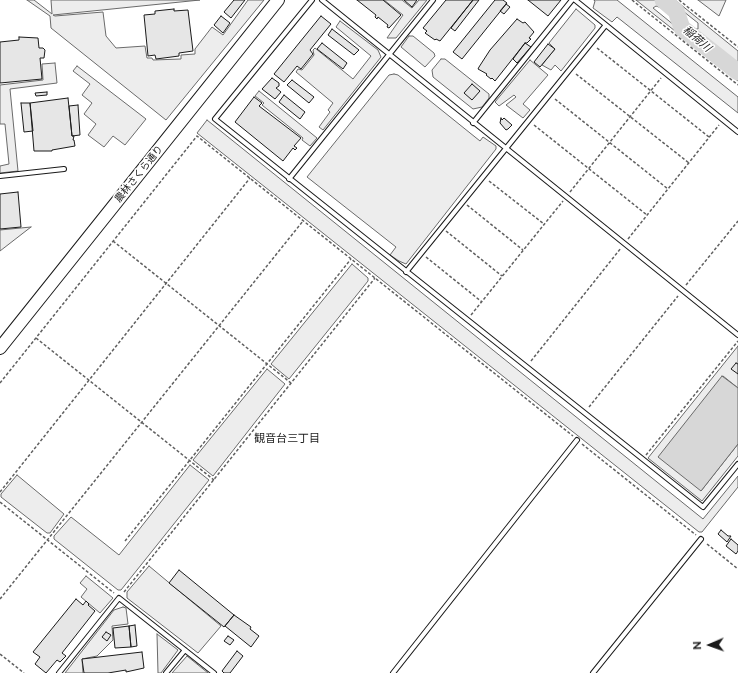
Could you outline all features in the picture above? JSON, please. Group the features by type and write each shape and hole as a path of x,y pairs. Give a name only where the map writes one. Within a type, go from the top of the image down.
{"street":[{"name":"農林さくら通り","path":"0,348 278,0"}],"lane":[{"path":"312,0 215,119 703,508 738,464"},
{"path":"322,0 738,335"},
{"path":"289,179 434,0"},
{"path":"474,123 574,0 738,132"},
{"path":"406,272 605,26"},
{"path":"0,176 64,169"},
{"path":"393,673 577,440"},
{"path":"594,673 701,539"},
{"path":"59,673 120,598 214,673"},
{"path":"166,673 185,650"}],"path":[{"path":"632,0 738,84"},
{"path":"679,0 738,48"},
{"path":"591,43 709,137"},
{"path":"570,69 689,163"},
{"path":"549,94 668,189"},
{"path":"528,120 647,215"},
{"path":"0,382 197,136 738,569"},
{"path":"483,176 544,224"},
{"path":"0,492 250,178"},
{"path":"463,202 523,250"},
{"path":"0,599 303,221"},
{"path":"584,413 738,221"},
{"path":"442,228 502,276"},
{"path":"113,241 290,383"},
{"path":"421,254 482,302"},
{"path":"125,541 351,259"},
{"path":"0,502 120,598 375,278"},
{"path":"36,338 214,480"},
{"path":"642,459 738,340"},
{"path":"0,654 24,673"}],"shaded area":[{"path":"27,0 34,0 52,14 51,0 200,0 53,15 103,12 106,36 116,48 145,46 147,58 152,58 153,60 181,59 181,55 195,54 195,49 212,27 223,35 248,0 264,0 166,120 51,28 50,16"},
{"path":"384,0 402,0 412,8 419,0 427,0 396,38 387,38 403,15"},
{"path":"594,0 617,0 738,97 738,113 617,17 612,22 593,8"},
{"path":"636,0 656,0 670,11 656,6 653,8 738,77 738,81"},
{"path":"669,0 675,0 738,51 738,68 684,26 685,23 694,29 698,29 698,23"},
{"path":"698,0 726,0 719,16"},
{"path":"576,9 595,25 595,28 561,71 555,65 551,70 542,65 555,49 549,43"},
{"path":"340,21 378,50 381,57 323,130 319,127 330,112 328,110 333,103 296,72 298,69 302,70 314,55 313,50 315,48 353,79 371,56 336,27"},
{"path":"409,36 413,36 434,53 435,56 425,67 401,47"},
{"path":"441,59 445,59 489,94 489,98 482,107 473,109 433,77 432,70"},
{"path":"530,60 548,75 523,104 530,110 523,118 506,105 516,97 514,95 499,106 495,102"},
{"path":"55,63 57,83 10,89 18,171 0,173 0,166 9,164 5,124 0,124 0,85 43,80 42,64"},
{"path":"77,66 146,119 125,145 113,136 104,147 88,135 96,124 84,114 92,103 82,95 90,84 73,71"},
{"path":"389,75 398,75 480,141 483,137 496,146 496,149 406,264 390,255 396,247 307,177"},
{"path":"259,91 317,138 310,146 302,140 303,138 262,105 264,103 255,96"},
{"path":"207,120 703,519 738,476 738,487 702,532 699,532 197,133"},
{"path":"31,227 0,251 0,230"},
{"path":"352,264 368,278 368,281 289,379 271,364"},
{"path":"738,346 738,388 723,376 701,491 738,444 738,456 702,501 648,458"},
{"path":"267,369 285,384 213,476 193,460"},
{"path":"722,376 738,388 738,444 701,491 658,457"},
{"path":"190,465 209,480 121,590 118,590 54,539 54,536 71,517 119,555"},
{"path":"17,475 64,514 50,533 47,533 1,497 1,494"},
{"path":"149,566 221,626 198,653 127,598 127,592"},
{"path":"86,576 113,598 100,613 81,597 87,589 80,583"},
{"path":"123,607 126,608 128,624 112,626 113,640 97,656 82,659 83,673 65,673 114,610"},
{"path":"157,634 178,650 161,673 158,673"},
{"path":"187,656 208,673 172,673"}],"building":[{"path":"234,0 245,0 231,18 224,12"},
{"path":"357,0 383,0 401,15 389,28 387,27 388,25 378,17 377,19 375,17 376,15"},
{"path":"404,0 417,0 412,7"},
{"path":"446,0 473,0 440,41 435,40 425,33 427,31 423,28"},
{"path":"473,0 479,0 455,31 451,28"},
{"path":"495,0 503,0 507,3 462,59 453,52"},
{"path":"528,0 561,0 548,16"},
{"path":"506,4 510,7 504,14 500,11"},
{"path":"174,9 174,11 188,10 193,51 179,53 179,56 156,59 155,55 148,56 144,15 155,14 155,11"},
{"path":"221,16 230,23 223,33 214,25"},
{"path":"321,16 331,24 310,50 313,54 301,69 297,66 284,82 274,74"},
{"path":"517,19 523,23 525,22 534,32 529,38 531,39 525,43 495,81 478,69 490,50"},
{"path":"332,29 359,50 354,55 328,35"},
{"path":"19,37 38,38 39,48 43,48 45,50 44,58 40,58 42,79 0,83 0,42 19,40"},
{"path":"322,43 347,63 343,69 317,49"},
{"path":"525,43 531,47 517,63 513,59"},
{"path":"548,44 555,49 540,67 534,62"},
{"path":"272,78 279,83 279,86 276,88 281,92 275,99 262,89"},
{"path":"292,80 314,97 309,103 287,85"},
{"path":"472,84 480,91 472,100 464,93"},
{"path":"47,92 47,95 36,96 35,93"},
{"path":"284,95 305,112 300,119 279,102"},
{"path":"254,97 262,103 259,106 301,138 294,146 297,148 295,150 293,148 283,161 235,122"},
{"path":"68,98 72,136 74,136 73,140 75,146 52,151 34,151 30,103"},
{"path":"21,103 30,103 33,131 24,132"},
{"path":"78,105 80,135 72,136 69,106"},
{"path":"501,118 502,120 504,118 512,125 508,129 506,130 500,123"},
{"path":"18,192 21,227 0,229 0,194"},
{"path":"736,363 738,364 738,374 731,369"},
{"path":"721,530 728,536 731,536 727,542 718,534"},
{"path":"731,539 738,545 738,551 736,554 726,546"},
{"path":"179,570 234,615 224,627 169,583"},
{"path":"76,599 83,605 86,601 95,611 62,653 66,656 60,662 57,660 46,673 35,664 40,657 33,652"},
{"path":"234,615 251,627 250,629 259,636 251,647 225,626"},
{"path":"135,625 137,646 131,647 129,626"},
{"path":"129,626 131,647 115,648 113,628"},
{"path":"106,632 111,635 107,641 102,637"},
{"path":"228,636 234,640 230,645 224,641"},
{"path":"237,651 243,656 230,673 224,673 222,671"},
{"path":"142,652 144,668 126,672 126,670 108,673 84,673 82,659"}],"waterway":[{"name":"稲荷川","path":"663,0 676,11 682,28 738,72"}],"district":[{"name":"観音台三丁目","path":"287,439"}]}
